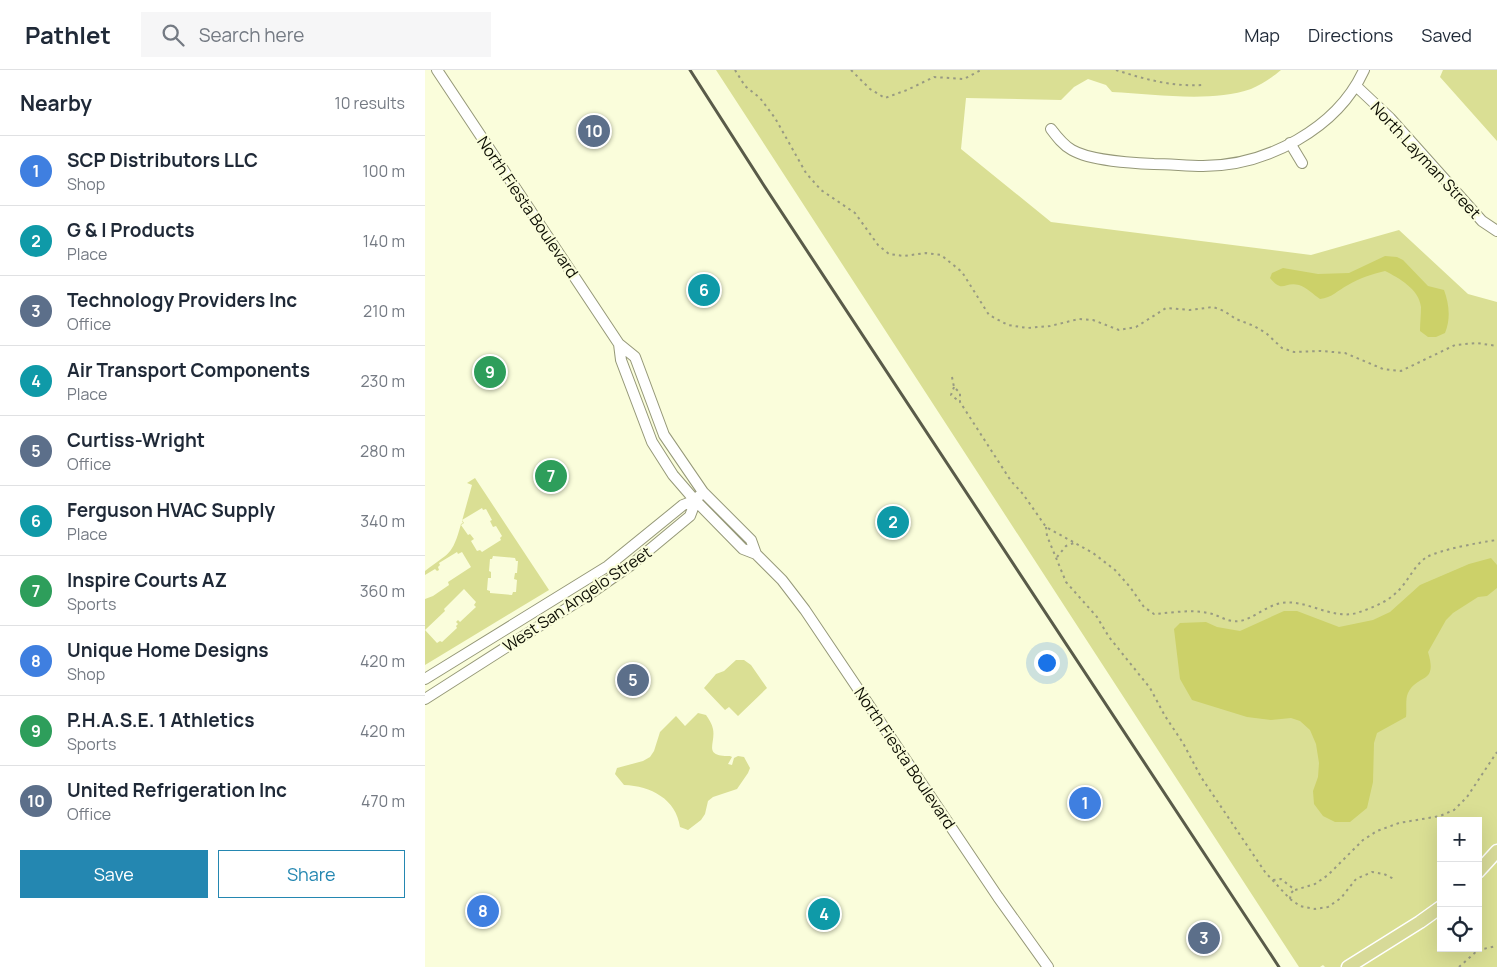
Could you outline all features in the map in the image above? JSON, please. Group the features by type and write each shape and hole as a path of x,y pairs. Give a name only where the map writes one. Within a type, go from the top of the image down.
{"main road":[{"path":"1482,868 1497,851"},
{"path":"1348,967 1420,922 1440,907"}],"street":[{"name":"North Fiesta Boulevard","path":"437,70 619,344 621,360 652,442 673,475 699,496 743,549 756,554 782,580 805,610 998,897 1048,967"},
{"path":"1051,129 1073,151 1092,157 1127,162 1204,166 1231,163 1267,155 1306,135 1332,115 1356,86 1363,70"},
{"name":"North Layman Street","path":"1356,86 1390,118 1482,221 1497,231"},
{"path":"1290,143 1302,163"},
{"name":"West San Angelo Street","path":"425,679 608,566 683,506 699,496"},
{"name":"West San Angelo Street","path":"425,699 591,593 631,565 689,516 699,496"}],"path":[{"path":"735,70 745,86 760,98 775,118 806,172 821,190 855,213 878,245 889,254 904,256 926,253 941,255 962,272 989,315 1008,325 1027,328 1050,326 1079,319 1093,320 1119,330 1135,327 1165,308 1190,310 1213,307 1260,330 1282,348 1294,352 1321,351 1345,353 1383,369 1401,371 1455,344 1477,343 1497,346"},
{"path":"851,70 870,90 885,98 907,90 934,76 964,79 981,70"},
{"path":"1116,70 1165,84 1203,85"},
{"path":"952,377 954,387 951,395 960,402 1011,480 1046,527 1093,553 1115,570 1144,607 1154,614 1208,613 1228,622 1242,621 1261,610 1282,602 1300,604 1335,614 1354,614 1379,605 1397,592 1409,576 1427,558 1480,542 1497,540"},
{"path":"954,387 960,393 960,402"},
{"path":"1046,527 1047,536 1066,582 1097,617 1109,637 1150,688 1165,716 1183,742 1201,777 1265,872 1290,898 1300,906 1315,909 1328,907 1341,898 1356,879 1364,875 1372,872 1384,874 1394,879"},
{"path":"1057,557 1066,546 1075,543"},
{"path":"1290,898 1291,893 1295,890 1315,884 1328,875 1363,840 1377,831 1399,823 1440,816 1454,810 1467,797 1497,752"},
{"path":"1273,880 1281,879 1295,890"},
{"path":"1482,948 1497,946"},
{"path":"1459,967 1474,952"}],"shaded area":[{"path":"716,70 1281,70 1267,81 1251,89 1218,96 1200,97 1112,92 1106,85 1088,79 1074,87 1061,100 966,98 961,149 1051,222 1311,255 1399,230 1468,294 1497,302 1497,967 1325,967 1323,965 1320,967 1299,967"},
{"path":"1443,70 1497,70 1497,141 1440,77"},
{"path":"1385,256 1397,257 1403,260 1428,286 1444,290 1449,311 1445,333 1436,337 1428,337 1420,331 1421,307 1417,295 1408,285 1385,271 1362,278 1320,299 1302,286 1294,284 1281,286 1274,283 1270,278 1272,273 1283,268 1318,274 1349,273"},
{"path":"475,478 549,590 425,665 425,630 425,599 449,585 448,582 471,567 462,552 458,554 457,552 439,563 439,570 435,569 425,575 425,571 449,553 455,543 461,524 463,523 462,520 472,485 467,483","holes":["482,508 483,510 486,509 492,520 490,521 493,527 496,526 502,536 501,540 482,552 480,550 477,551 471,541 474,539 470,534 468,535 461,525 464,523 462,520","493,556 515,558 518,561 517,573 515,573 514,579 517,580 516,592 513,592 512,595 490,593 487,590 488,578 491,578 491,572 489,571 490,559","464,589 476,602 474,605 476,607 460,622 458,620 456,622 458,624 457,628 442,642 437,643 425,630 445,611 444,609"]},
{"path":"1491,558 1497,565 1497,588 1487,596 1478,597 1453,613 1446,620 1428,652 1431,670 1429,674 1412,687 1408,693 1406,717 1377,733 1374,743 1373,782 1367,808 1350,822 1335,822 1323,816 1314,804 1313,791 1318,777 1319,763 1316,744 1310,730 1300,721 1291,718 1271,720 1247,717 1192,700 1180,679 1174,629 1180,623 1206,622 1217,627 1240,631 1284,611 1297,611 1339,627 1373,620 1390,612 1420,585 1469,564"},
{"path":"736,660 744,660 751,665 767,688 738,716 729,707 725,710 704,688 716,674 724,671"},
{"path":"698,713 706,715 712,725 713,751 716,754 732,757 728,764 732,765 734,758 738,756 744,757 750,768 737,789 713,797 708,801 705,814 701,820 688,830 680,827 678,817 668,802 661,796 644,788 624,785 615,774 617,768 643,761 650,757 660,732 676,716 685,726"}],"railway":[{"path":"690,70 763,184 1279,967"}],"place":[{"name":"United Refrigeration Inc","path":"594,131"},
{"name":"Ferguson HVAC Supply","path":"704,290"},
{"name":"P.H.A.S.E. 1 Athletics","path":"490,372"},
{"name":"Inspire Courts AZ","path":"551,476"},
{"name":"G & I Products","path":"893,522"},
{"name":"Curtiss-Wright","path":"633,680"},
{"name":"SCP Distributors LLC","path":"1085,803"},
{"name":"Unique Home Designs","path":"483,911"},
{"name":"Air Transport Components","path":"824,914"},
{"name":"Technology Providers Inc","path":"1204,938"}]}
